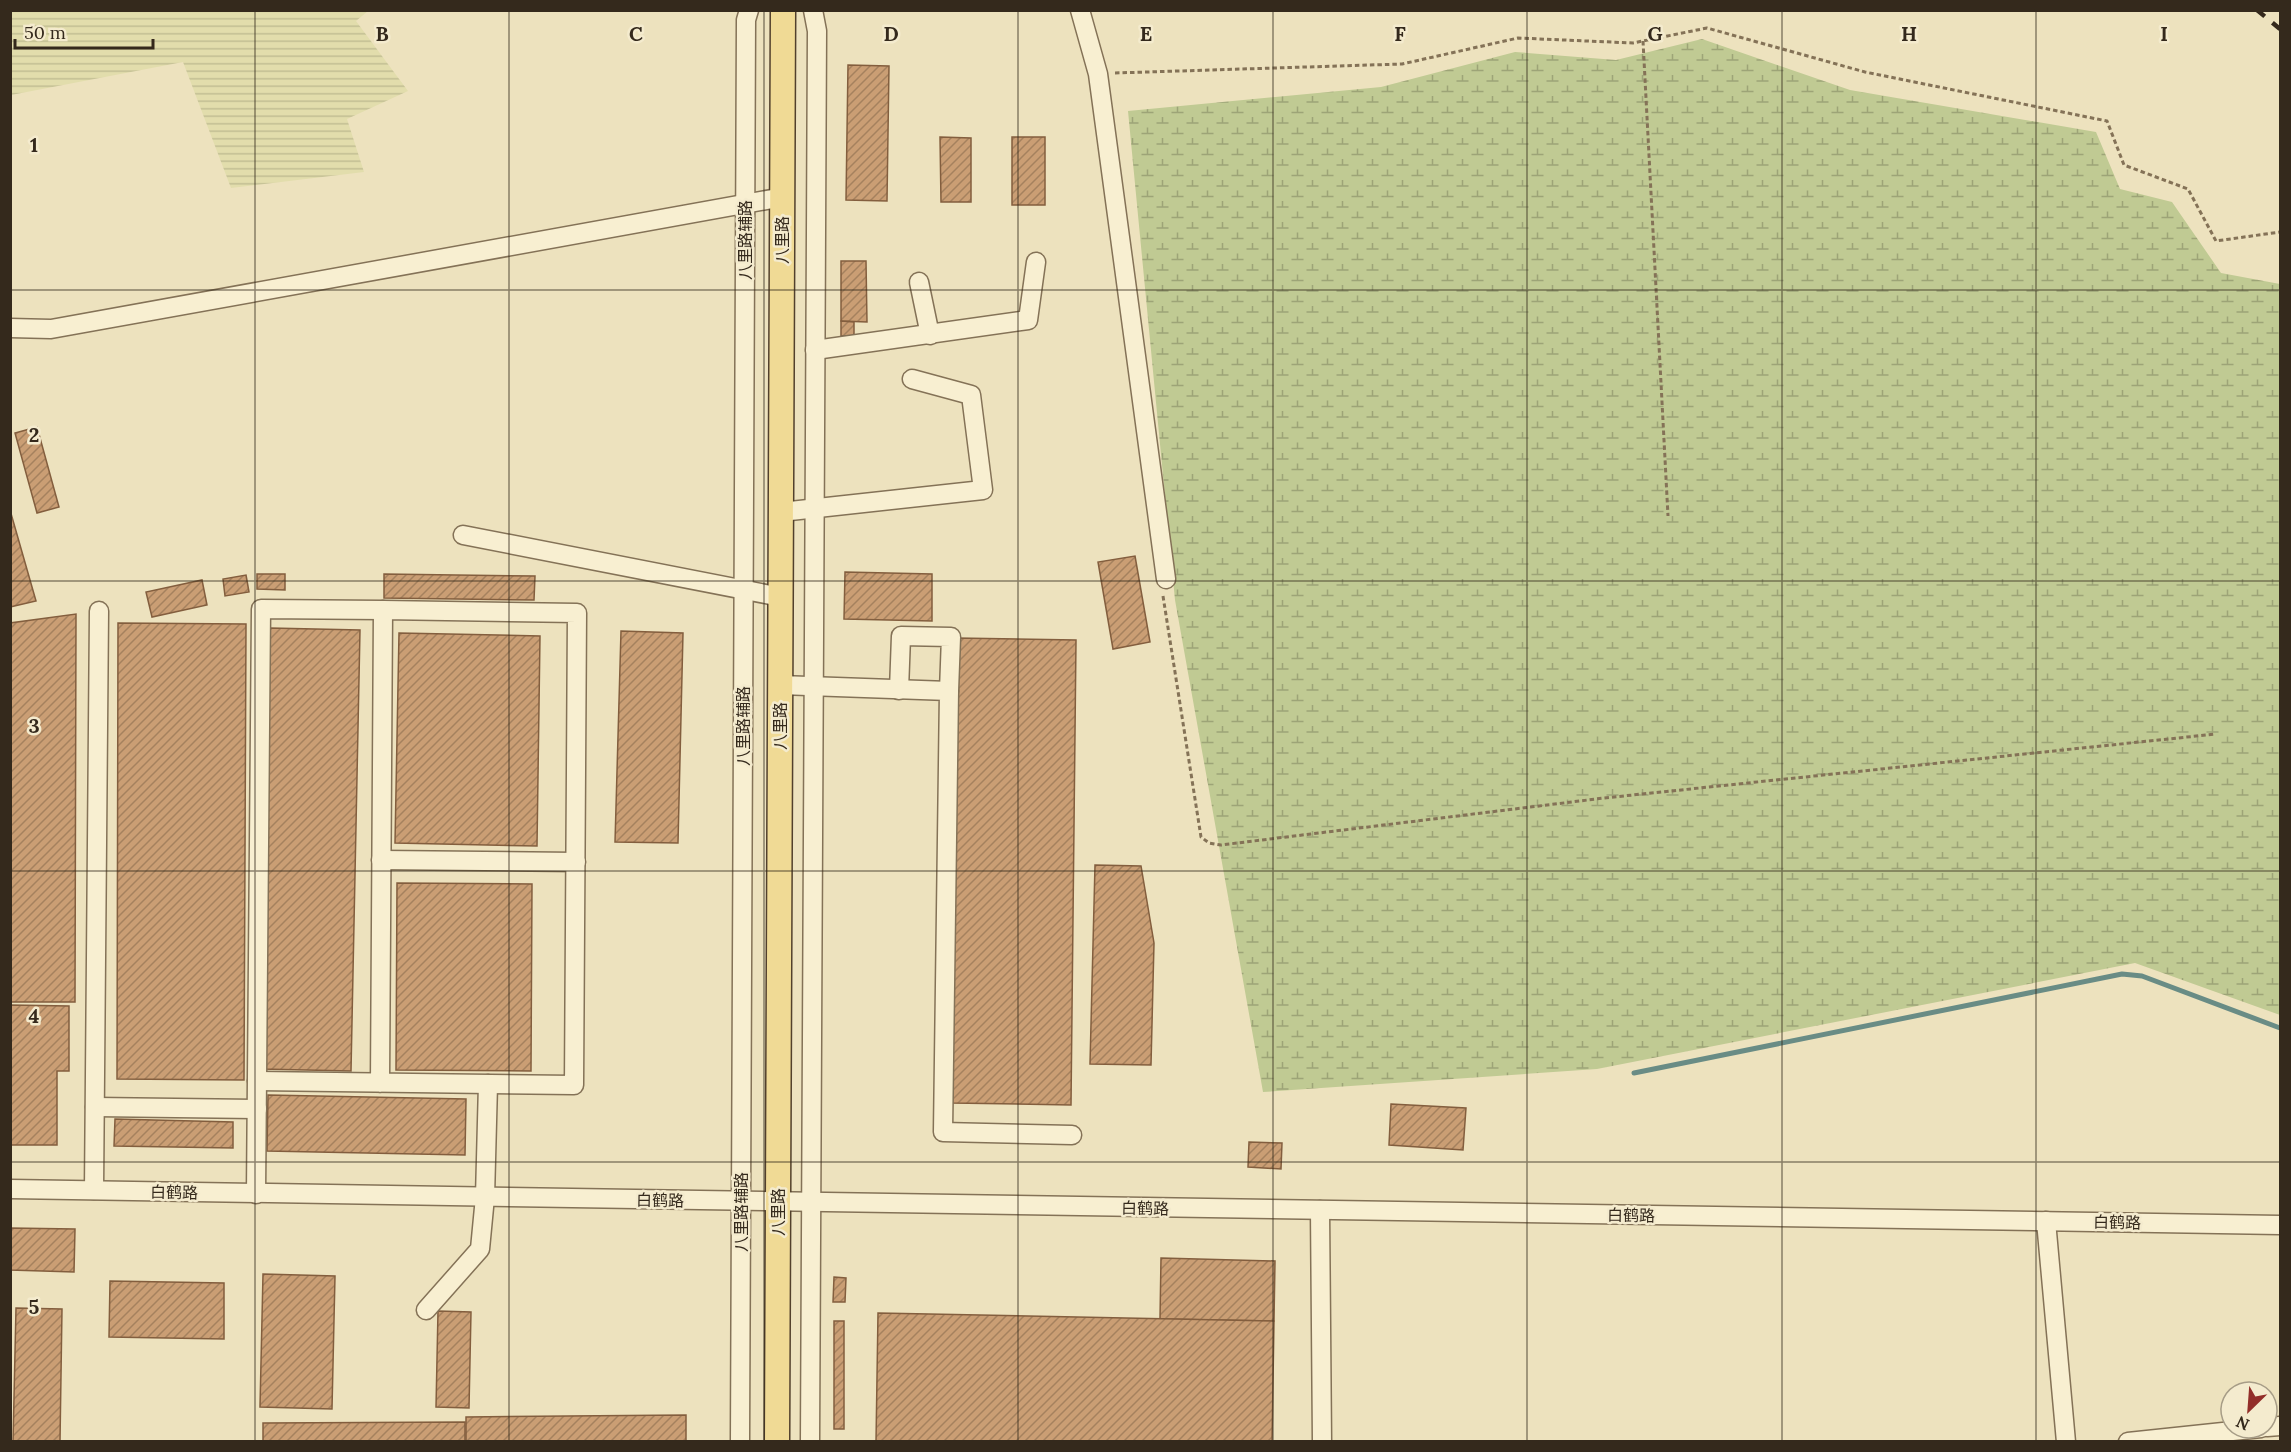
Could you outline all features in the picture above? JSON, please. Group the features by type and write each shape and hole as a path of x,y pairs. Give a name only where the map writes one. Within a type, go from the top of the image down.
{"main road":[{"name":"八里路","path":"777,1442 784,12"}],"street":[{"name":"八里路辅路","path":"740,1442 747,20 749,10"},
{"path":"810,1442 817,31 813,10"},
{"path":"1080,10 1098,74 1166,579"},
{"path":"10,328 51,330 783,197"},
{"path":"815,350 1028,320 1036,262"},
{"path":"919,282 930,335"},
{"path":"781,512 983,490 971,395 912,379"},
{"path":"463,535 781,597"},
{"path":"256,1194 261,609 577,613 574,1085 257,1081"},
{"path":"94,1190 99,610"},
{"path":"380,1083 383,610"},
{"path":"900,690 901,636 951,637 943,1132 1072,1134"},
{"path":"780,685 949,691"},
{"path":"381,860 576,862"},
{"path":"426,1310 480,1249 485,1197 488,1084"},
{"path":"95,1107 257,1109"},
{"name":"白鹤路","path":"10,1189 2280,1225"},
{"path":"1320,1210 1322,1442"},
{"path":"2046,1221 2066,1442"},
{"path":"2128,1442 2219,1432"}],"path":[{"path":"1098,74 1402,64 1518,38 1634,43 1707,27 1866,72 2107,121 2124,165 2188,189 2216,241 2280,232"},
{"path":"1643,41 1668,516"},
{"path":"1166,579 1163,594 1201,837 1209,843 1221,844 1604,798 2216,734"}],"shaded area":[{"path":"11,10 368,11 356,21 408,91 347,119 364,172 231,188 183,62 11,95"}],"green space":[{"path":"1702,39 1850,90 2096,132 2120,189 2172,202 2221,273 2280,284 2280,1015 2135,963 1597,1069 1263,1092 1175,600 1128,111 1381,87 1515,52 1616,60"}],"building":[{"path":"848,65 889,66 887,201 846,200"},
{"path":"940,137 971,138 971,202 941,202"},
{"path":"1012,137 1045,137 1045,205 1012,205"},
{"path":"841,261 866,261 867,322 841,321"},
{"path":"841,321 854,322 854,336 841,336"},
{"path":"37,427 59,507 37,513 15,433"},
{"path":"10,510 36,601 10,607"},
{"path":"1135,556 1150,642 1113,649 1098,562"},
{"path":"845,572 932,574 932,621 844,619"},
{"path":"257,574 285,574 285,590 257,589"},
{"path":"384,574 535,576 534,600 384,598"},
{"path":"246,575 249,592 225,596 223,579"},
{"path":"202,580 207,605 152,617 146,592"},
{"path":"76,614 75,1002 10,1002 10,623"},
{"path":"118,623 246,624 244,1080 117,1079"},
{"path":"270,628 360,630 351,1071 261,1069"},
{"path":"621,631 683,633 678,843 615,842"},
{"path":"399,633 540,636 537,846 395,843"},
{"path":"956,638 1076,640 1071,1105 952,1103"},
{"path":"1095,865 1141,866 1154,943 1151,1065 1090,1064"},
{"path":"397,883 532,884 531,1071 396,1070"},
{"path":"10,1005 69,1006 69,1071 57,1071 57,1145 10,1145"},
{"path":"268,1095 466,1099 465,1155 267,1151"},
{"path":"1391,1104 1466,1108 1463,1150 1389,1145"},
{"path":"115,1119 233,1122 233,1148 114,1146"},
{"path":"1249,1142 1282,1143 1281,1169 1248,1167"},
{"path":"10,1228 75,1229 74,1272 10,1270"},
{"path":"1161,1258 1275,1261 1274,1321 1160,1319"},
{"path":"263,1274 335,1276 332,1409 260,1407"},
{"path":"834,1277 846,1278 845,1302 833,1302"},
{"path":"110,1281 224,1283 224,1339 109,1337"},
{"path":"16,1308 62,1309 60,1442 13,1442"},
{"path":"438,1311 471,1312 469,1408 436,1407"},
{"path":"878,1313 1274,1321 1272,1442 876,1442"},
{"path":"834,1321 844,1321 844,1429 834,1429"},
{"path":"686,1415 686,1442 466,1442 466,1417"},
{"path":"465,1422 465,1442 263,1442 263,1423"}],"waterway":[{"path":"1634,1073 2122,974 2142,976 2280,1028"}],"railway":[{"path":"2257,10 2280,29"}]}
